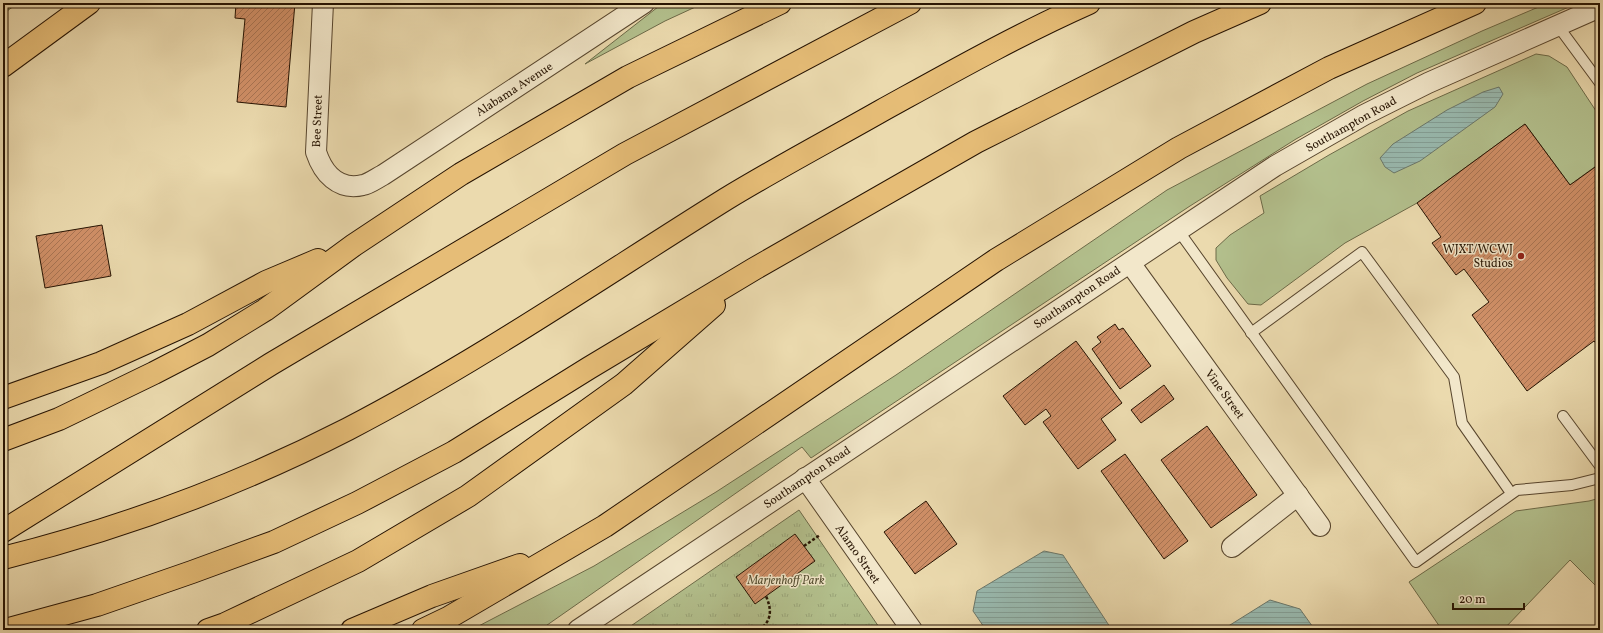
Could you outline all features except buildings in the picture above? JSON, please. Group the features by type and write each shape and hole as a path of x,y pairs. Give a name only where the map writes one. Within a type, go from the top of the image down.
{"main road":[{"path":"3,66 89,3"},
{"path":"3,440 59,419 208,345 265,310 354,244 461,174 628,77 780,3"},
{"path":"3,531 272,364 625,154 910,3"},
{"path":"3,558 133,521 215,490 347,430 477,357 730,196 964,65 1041,24 1089,3"},
{"path":"5,630 98,605 192,572 274,542 357,503 454,452 589,368 754,269 976,142 1194,32 1260,3"},
{"path":"423,630 448,618 605,526 744,433 996,260 1178,148 1329,68 1475,3"},
{"path":"3,398 101,363 188,324 266,282 354,244"},
{"path":"208,630 232,621 358,561 468,496 624,384 754,269"},
{"path":"352,630 432,596 566,549"}],"street":[{"name":"Bee Street","path":"323,3 316,152 321,166 334,180 348,186 363,185 383,175"},
{"name":"Alabama Avenue","path":"383,175 644,3"},
{"name":"Southampton Road","path":"578,630 1275,166 1364,115 1456,69 1600,7"},
{"name":"Vine Street","path":"1130,263 1320,526"},
{"name":"Alamo Street","path":"805,478 912,630"},
{"path":"1232,547 1298,495"}],"lane":[{"path":"1558,26 1600,83"},
{"path":"1178,230 1416,562 1511,493 1523,489 1564,486 1600,478"},
{"path":"1251,333 1362,252 1454,377 1462,423 1511,493"},
{"path":"1563,416 1600,466"}],"path":[{"path":"758,630 768,622 770,616 769,604 766,596"}],"green space":[{"path":"3,3 18,3 3,14"},
{"path":"663,3 704,3 665,21 585,64"},
{"path":"1548,3 1578,3 1417,73 1363,101 1296,139 1190,206 811,458 802,447 540,630 471,630 594,566 716,492 896,375 1167,190 1367,84 1482,31"},
{"path":"1536,54 1549,56 1567,67 1600,117 1600,163 1570,185 1525,124 1417,203 1345,243 1261,305 1248,304 1227,278 1216,260 1216,248 1230,235 1264,213 1260,196 1408,111"},
{"path":"1600,498 1600,590 1570,560 1503,630 1442,630 1409,582 1516,511 1589,501"},
{"name":"Marjenhoff Park","path":"799,510 881,630 625,630"}],"water":[{"path":"1499,87 1503,94 1495,107 1420,161 1394,173 1385,167 1380,158 1393,144 1447,110 1483,92"},
{"path":"1044,551 1063,555 1112,630 986,630 973,611 977,591"},
{"path":"1270,600 1300,609 1315,630 1222,630"}],"place":[{"name":"WJXT/WCWJ Studios","path":"1521,256"}]}
